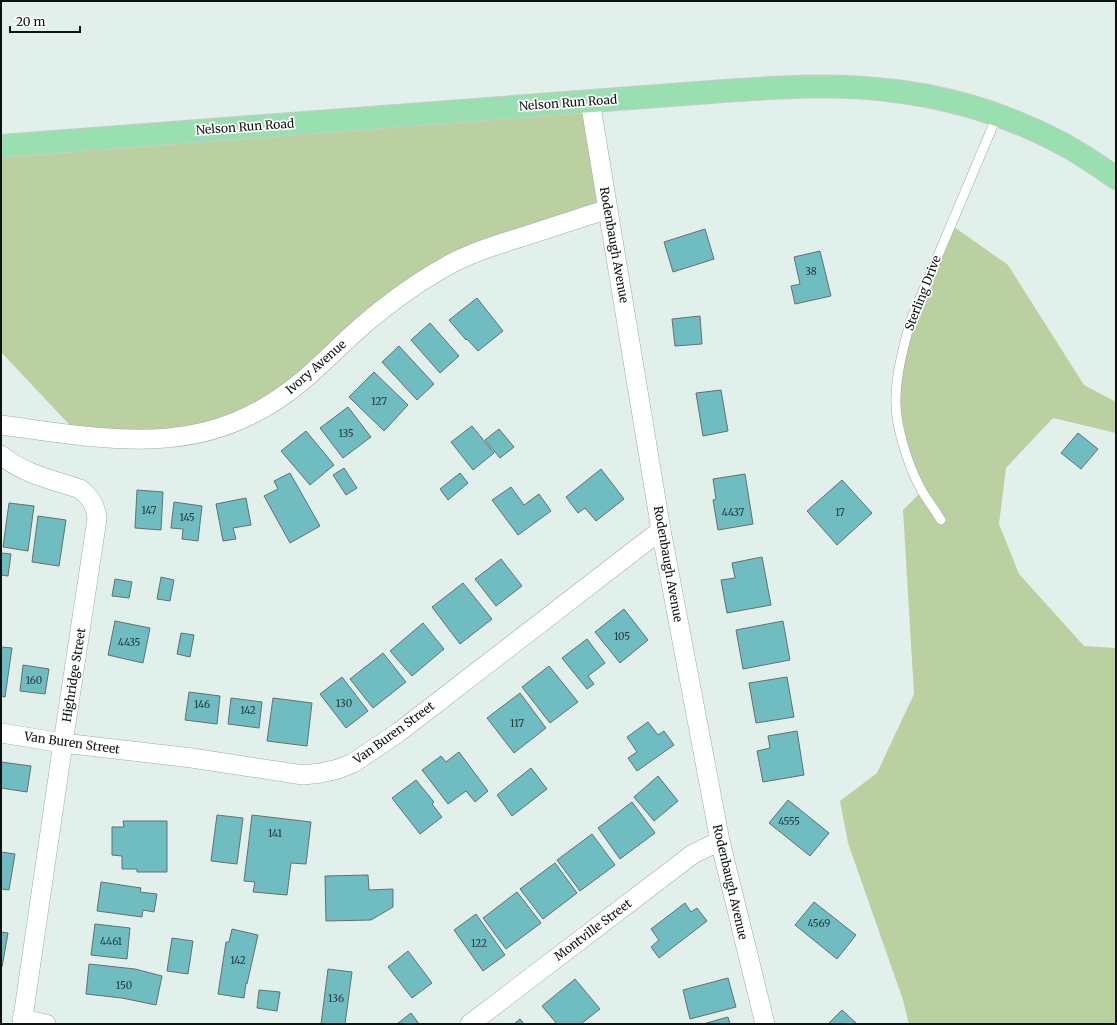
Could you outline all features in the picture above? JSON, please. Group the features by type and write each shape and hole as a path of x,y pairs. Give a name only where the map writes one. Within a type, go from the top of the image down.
{"main road":[{"name":"Nelson Run Road","path":"1,146 791,87 854,87 897,91 930,97 964,105 997,116 1031,129 1063,144 1116,178"}],"street":[{"name":"Rodenbaugh Avenue","path":"590,101 661,530 720,841 765,1024"},
{"name":"Ivory Avenue","path":"1,425 80,436 141,440 188,436 212,431 234,424 281,397 301,382 368,321 416,284 441,269 465,256 491,246 608,209"},
{"name":"Highridge Street","path":"1,455 9,462 20,468 80,489 88,495 97,511 96,527 22,1021"},
{"name":"Van Buren Street","path":"1,733 63,743 192,758 303,775 338,769 353,763 399,732 661,530"},
{"name":"Montville Street","path":"470,1024 687,858 720,841"},
{"path":"22,1021 46,1024"}],"lane":[{"name":"Sterling Drive","path":"941,520 922,492 911,468 898,423 896,395 902,355 910,322 997,116"}],"green space":[{"path":"590,101 608,209 465,256 234,423 80,436 1,352 1,146"},
{"path":"950,224 1008,265 1084,385 1116,402 1116,433 1053,418 1006,468 999,524 1019,574 1084,646 1116,648 1116,1024 909,1024 903,1000 848,843 840,801 877,773 914,694 903,510 922,491 898,423 902,355"}],"building":[{"path":"705,229 714,259 673,272 664,242"},
{"path":"820,251 831,296 795,304 791,286 800,284 794,257"},
{"path":"477,298 503,331 478,351 467,339 466,340 449,320"},
{"path":"700,316 702,344 675,346 672,319"},
{"path":"430,323 459,356 440,373 411,340"},
{"path":"399,346 434,384 417,400 382,362"},
{"path":"374,372 408,405 384,431 349,397"},
{"path":"721,390 728,431 703,436 696,393"},
{"path":"348,407 371,437 343,458 320,428"},
{"path":"472,426 494,453 473,470 451,442"},
{"path":"499,429 514,447 500,458 485,440"},
{"path":"306,431 334,465 310,485 281,451"},
{"path":"1078,433 1098,449 1081,469 1061,453"},
{"path":"344,468 357,488 346,495 333,475"},
{"path":"601,469 624,499 596,521 585,508 578,513 566,497"},
{"path":"290,473 320,526 290,543 264,496 278,489 274,481"},
{"path":"460,473 468,483 448,500 440,489"},
{"path":"745,474 753,524 718,530 713,500 716,499 713,479"},
{"path":"842,480 872,513 837,545 807,511"},
{"path":"511,487 524,505 539,494 551,511 518,535 492,500"},
{"path":"137,490 163,492 161,530 135,528"},
{"path":"246,498 251,525 233,528 236,539 223,541 216,504"},
{"path":"174,502 202,506 198,541 182,539 183,529 171,528"},
{"path":"9,503 34,506 28,551 3,547"},
{"path":"38,516 66,520 59,566 32,562"},
{"path":"1,553 11,554 8,576 1,575"},
{"path":"762,557 771,605 727,613 721,580 735,578 732,563"},
{"path":"501,559 522,586 496,606 475,579"},
{"path":"161,577 174,580 170,601 157,599"},
{"path":"115,579 132,582 129,598 112,596"},
{"path":"463,583 492,619 460,644 432,607"},
{"path":"624,609 648,640 620,663 595,632"},
{"path":"115,621 150,628 143,663 108,655"},
{"path":"783,621 790,660 743,669 736,630"},
{"path":"423,623 444,649 412,676 390,651"},
{"path":"181,633 194,635 190,657 177,654"},
{"path":"587,639 605,663 588,676 594,684 587,689 562,658"},
{"path":"1,647 12,648 5,697 1,696"},
{"path":"383,653 406,682 373,708 350,679"},
{"path":"23,665 49,669 45,694 20,691"},
{"path":"549,666 578,702 550,723 522,687"},
{"path":"342,677 368,711 346,728 320,694"},
{"path":"787,677 794,717 756,723 749,683"},
{"path":"189,692 220,696 217,724 185,720"},
{"path":"520,693 546,728 514,753 487,718"},
{"path":"231,698 262,702 259,728 228,724"},
{"path":"273,698 312,703 307,746 267,741"},
{"path":"648,722 658,735 664,731 674,745 637,771 628,758 637,752 627,737"},
{"path":"797,731 804,775 763,782 757,751 770,748 768,736"},
{"path":"459,752 488,791 475,802 466,791 448,804 422,770 441,756 446,762"},
{"path":"1,762 31,766 27,792 1,788"},
{"path":"531,768 547,789 512,816 497,795"},
{"path":"658,776 678,801 654,821 634,797"},
{"path":"416,780 434,802 432,804 442,817 420,834 392,798"},
{"path":"788,800 829,833 810,856 769,823"},
{"path":"632,802 655,833 620,859 598,828"},
{"path":"217,815 243,818 237,864 211,861"},
{"path":"252,815 311,822 306,864 291,863 287,895 253,892 255,882 244,881"},
{"path":"123,821 167,821 167,872 137,872 137,869 122,869 122,856 112,855 112,827 124,827"},
{"path":"592,834 615,865 580,891 557,860"},
{"path":"1,852 15,854 9,890 1,889"},
{"path":"555,863 577,893 543,919 520,889"},
{"path":"368,875 369,890 393,889 393,907 371,920 326,921 325,876"},
{"path":"101,882 141,888 140,892 157,894 154,912 143,910 142,917 97,911"},
{"path":"517,892 541,923 506,949 483,918"},
{"path":"814,902 856,935 837,959 795,925"},
{"path":"685,903 691,912 697,908 707,921 659,958 651,947 659,940 651,929"},
{"path":"476,914 505,955 483,971 454,930"},
{"path":"95,924 130,928 127,959 91,955"},
{"path":"232,929 258,935 247,984 246,983 244,998 218,994 226,942 229,942"},
{"path":"1,932 8,933 2,967 1,966"},
{"path":"172,938 193,941 188,974 167,971"},
{"path":"408,951 432,983 412,998 388,967"},
{"path":"89,964 135,969 162,976 156,1005 122,998 86,994"},
{"path":"328,969 352,972 345,1024 321,1024"},
{"path":"728,978 736,1007 690,1019 683,990"},
{"path":"575,979 600,1009 581,1024 557,1024 542,1006"},
{"path":"259,990 280,992 277,1011 257,1008"},
{"path":"842,1010 857,1024 828,1024"},
{"path":"411,1013 419,1024 397,1024"},
{"path":"728,1017 730,1024 703,1024"},
{"path":"520,1019 524,1024 514,1024"}]}
